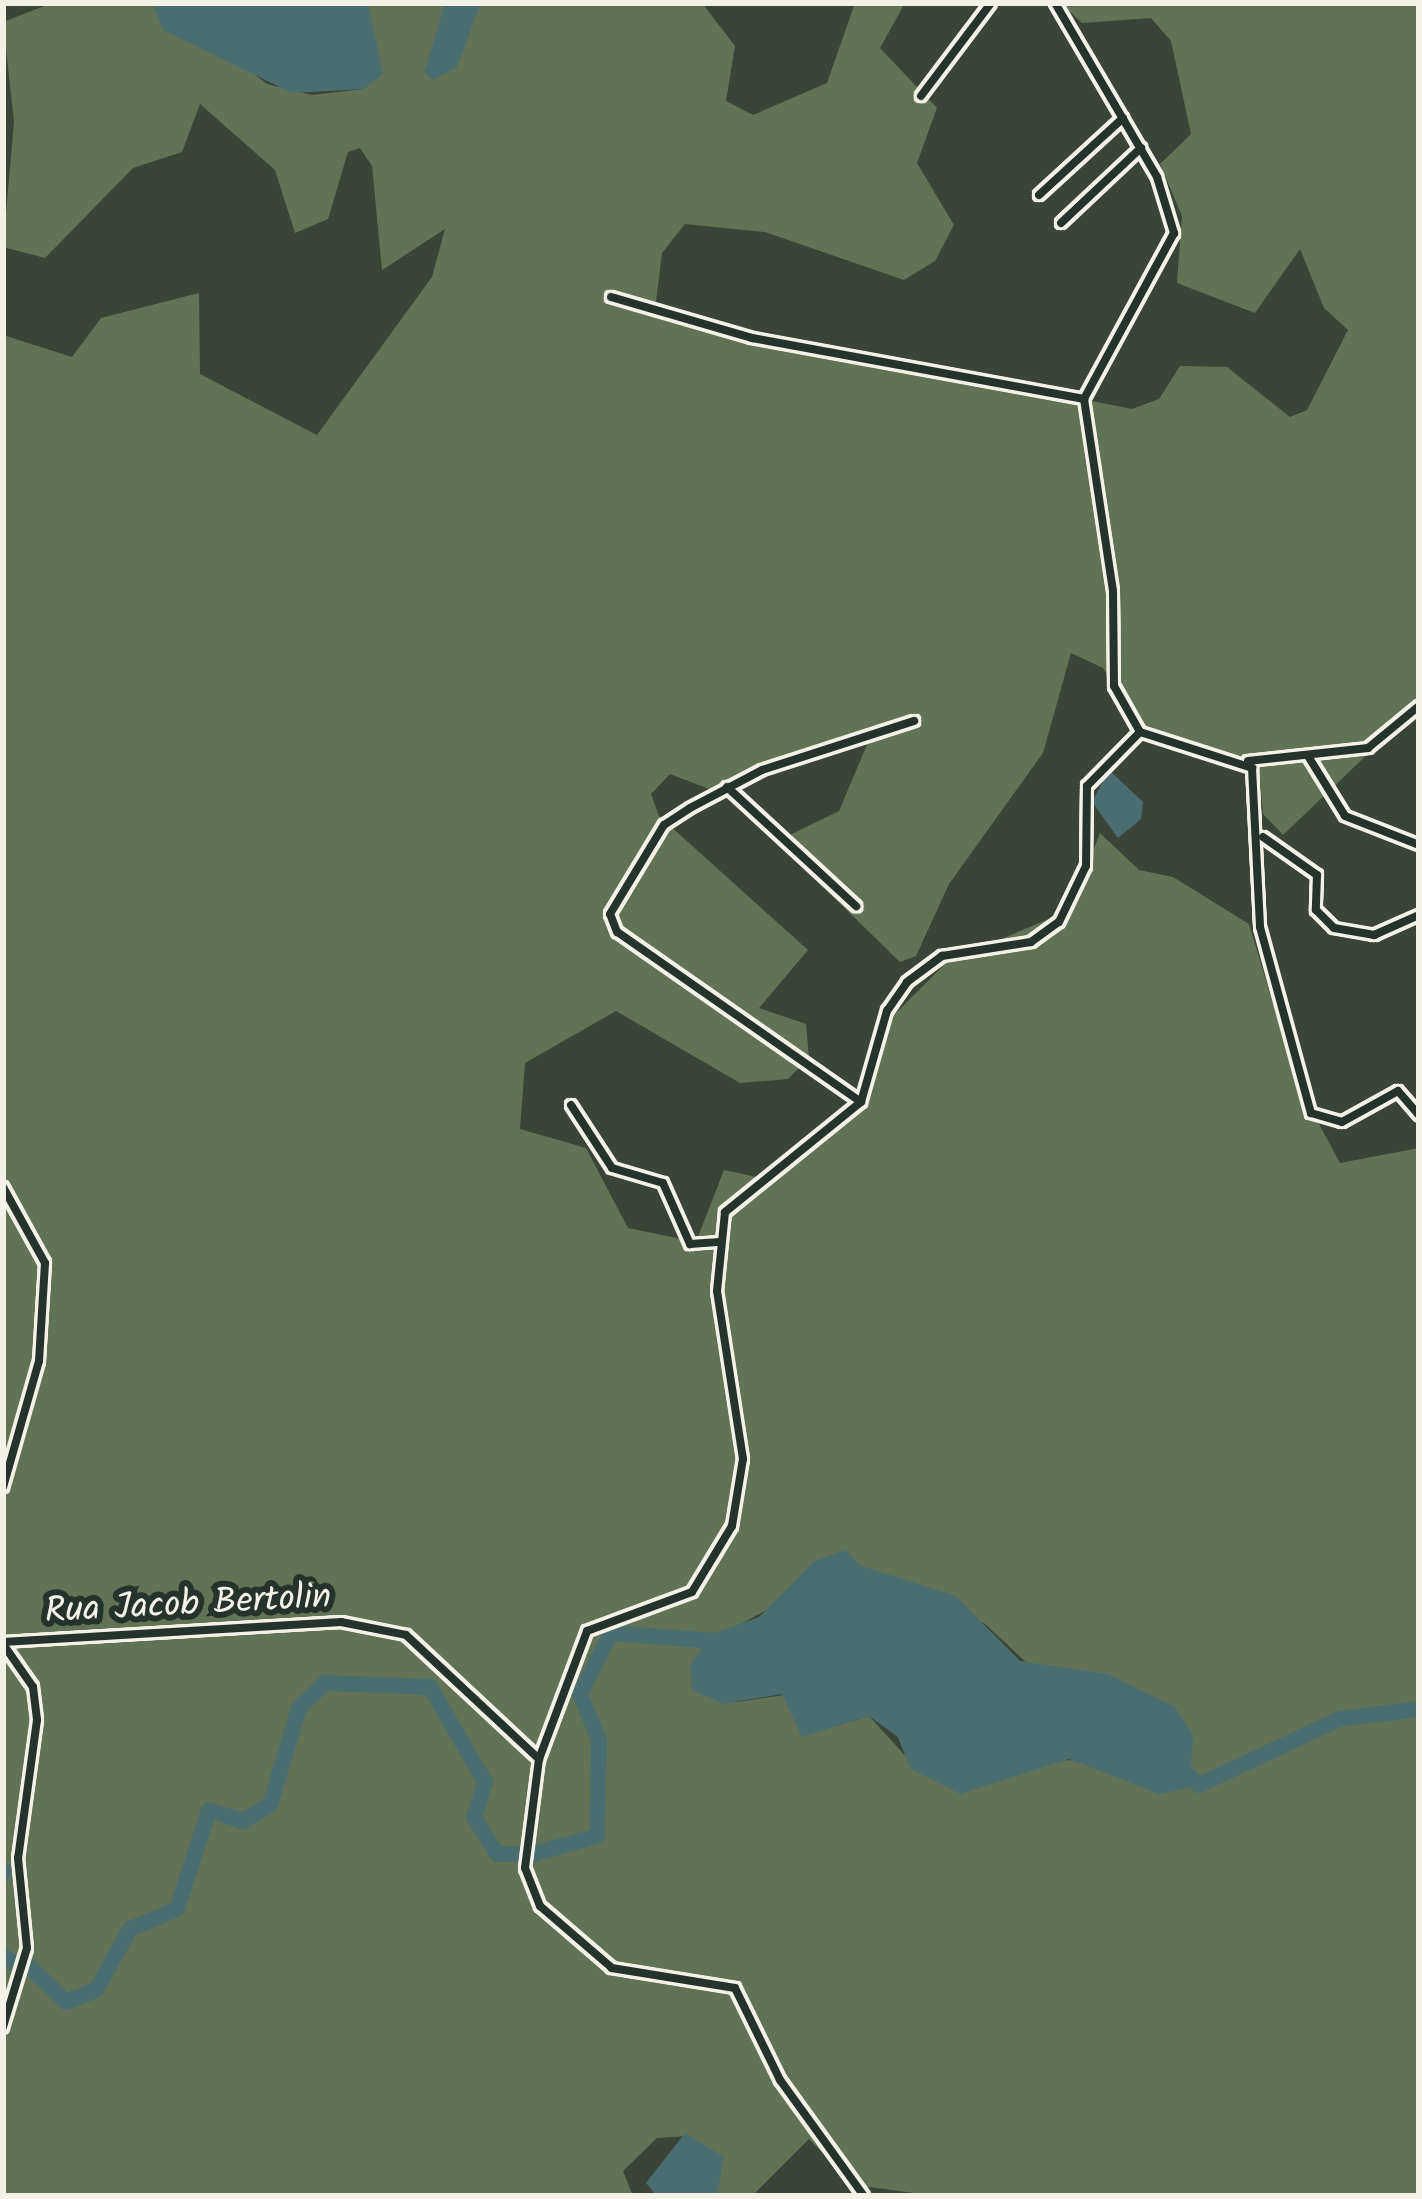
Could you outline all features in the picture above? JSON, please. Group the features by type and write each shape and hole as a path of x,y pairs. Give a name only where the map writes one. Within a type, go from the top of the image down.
{"street":[{"path":"921,96 991,3"},
{"path":"1055,3 1172,210 1169,254 1094,364 1084,399 1113,591 1114,686 1140,732 1205,759 1246,761 1368,748 1419,706"},
{"path":"1039,194 1123,118"},
{"path":"1061,223 1141,148"},
{"path":"611,297 752,338 1084,399"},
{"path":"861,1102 612,926 614,903 664,825 727,788 914,721"},
{"path":"864,2196 780,2080 735,1988 613,1968 540,1906 526,1858 539,1759 587,1631 692,1592 732,1526 743,1459 717,1243 740,1196 861,1102 886,1011 908,982 942,956 1031,942 1060,922 1086,866 1087,786 1140,732"},
{"path":"1308,756 1345,816 1419,845"},
{"path":"1246,761 1262,837 1260,927 1311,1113 1342,1122 1398,1091 1419,1115"},
{"path":"727,788 856,906"},
{"path":"1262,837 1312,870 1316,910 1334,928 1373,935 1419,915"},
{"path":"571,1106 612,1168 663,1184 690,1244 717,1243"},
{"path":"3,1187 45,1264 39,1361 3,1487"},
{"name":"Rua Jacob Bertolin","path":"3,1643 341,1622 406,1635 539,1759"},
{"path":"3,1643 33,1687 37,1720 18,1858 27,1948 3,2027"}],"green space":[{"path":"52,3 163,3 267,84 312,95 364,89 368,3 702,3 735,46 726,101 753,115 827,83 855,3 905,3 880,48 937,108 917,163 954,225 935,261 904,280 765,232 685,224 662,253 656,302 748,332 1132,409 1159,399 1180,366 1227,367 1290,417 1307,410 1348,330 1324,308 1300,249 1255,313 1177,283 1182,216 1160,164 1191,134 1171,41 1151,18 1082,23 1061,3 1419,3 1419,705 1283,835 1263,814 1258,758 1150,743 1103,668 1071,653 1043,753 949,884 916,956 900,962 786,851 792,834 839,811 872,733 722,794 670,774 651,794 659,816 808,950 759,1008 806,1024 809,1058 788,1079 740,1083 616,1011 525,1063 520,1129 586,1148 628,1228 696,1242 724,1170 766,1179 852,1113 893,1016 947,962 1070,910 1100,833 1139,870 1173,877 1249,924 1297,1083 1340,1163 1419,1148 1419,2196 937,2196 854,2185 809,2139 752,2196 703,2196 689,2136 657,2138 623,2171 633,2196 3,2196 3,335 72,357 101,318 199,293 200,374 317,435 432,277 445,229 382,270 372,166 360,148 348,152 328,219 295,233 275,170 200,104 182,152 133,168 45,258 3,247 14,122 3,22","holes":["770,1608 984,1623 1029,1665 1160,1705 1159,1793 1087,1760 911,1762 869,1716 833,1727 784,1695 737,1702 703,1645"]}],"water":[{"path":"152,3 368,3 383,74 364,89 292,93 163,30"},
{"path":"445,3 481,3 457,67 433,80 424,72"},
{"path":"1109,770 1143,802 1141,819 1118,838 1092,802"},
{"path":"846,1550 859,1565 956,1596 1020,1661 1108,1674 1175,1707 1193,1735 1190,1788 1159,1794 1069,1759 960,1794 910,1768 898,1737 869,1716 802,1737 782,1694 723,1704 692,1690 690,1665 711,1634 759,1617 814,1561"},
{"path":"685,2133 724,2157 717,2196 657,2196 646,2183"}],"waterway":[{"path":"30,1967 66,2002 96,1990 130,1929 177,1909 209,1810 243,1821 270,1805 299,1708 325,1683 430,1687 485,1782 474,1817 497,1854 533,1854 597,1836 599,1740 580,1694 611,1633 729,1642"},
{"path":"1179,1767 1199,1785 1339,1719 1419,1709"},
{"path":"3,1956 22,1969"}]}
